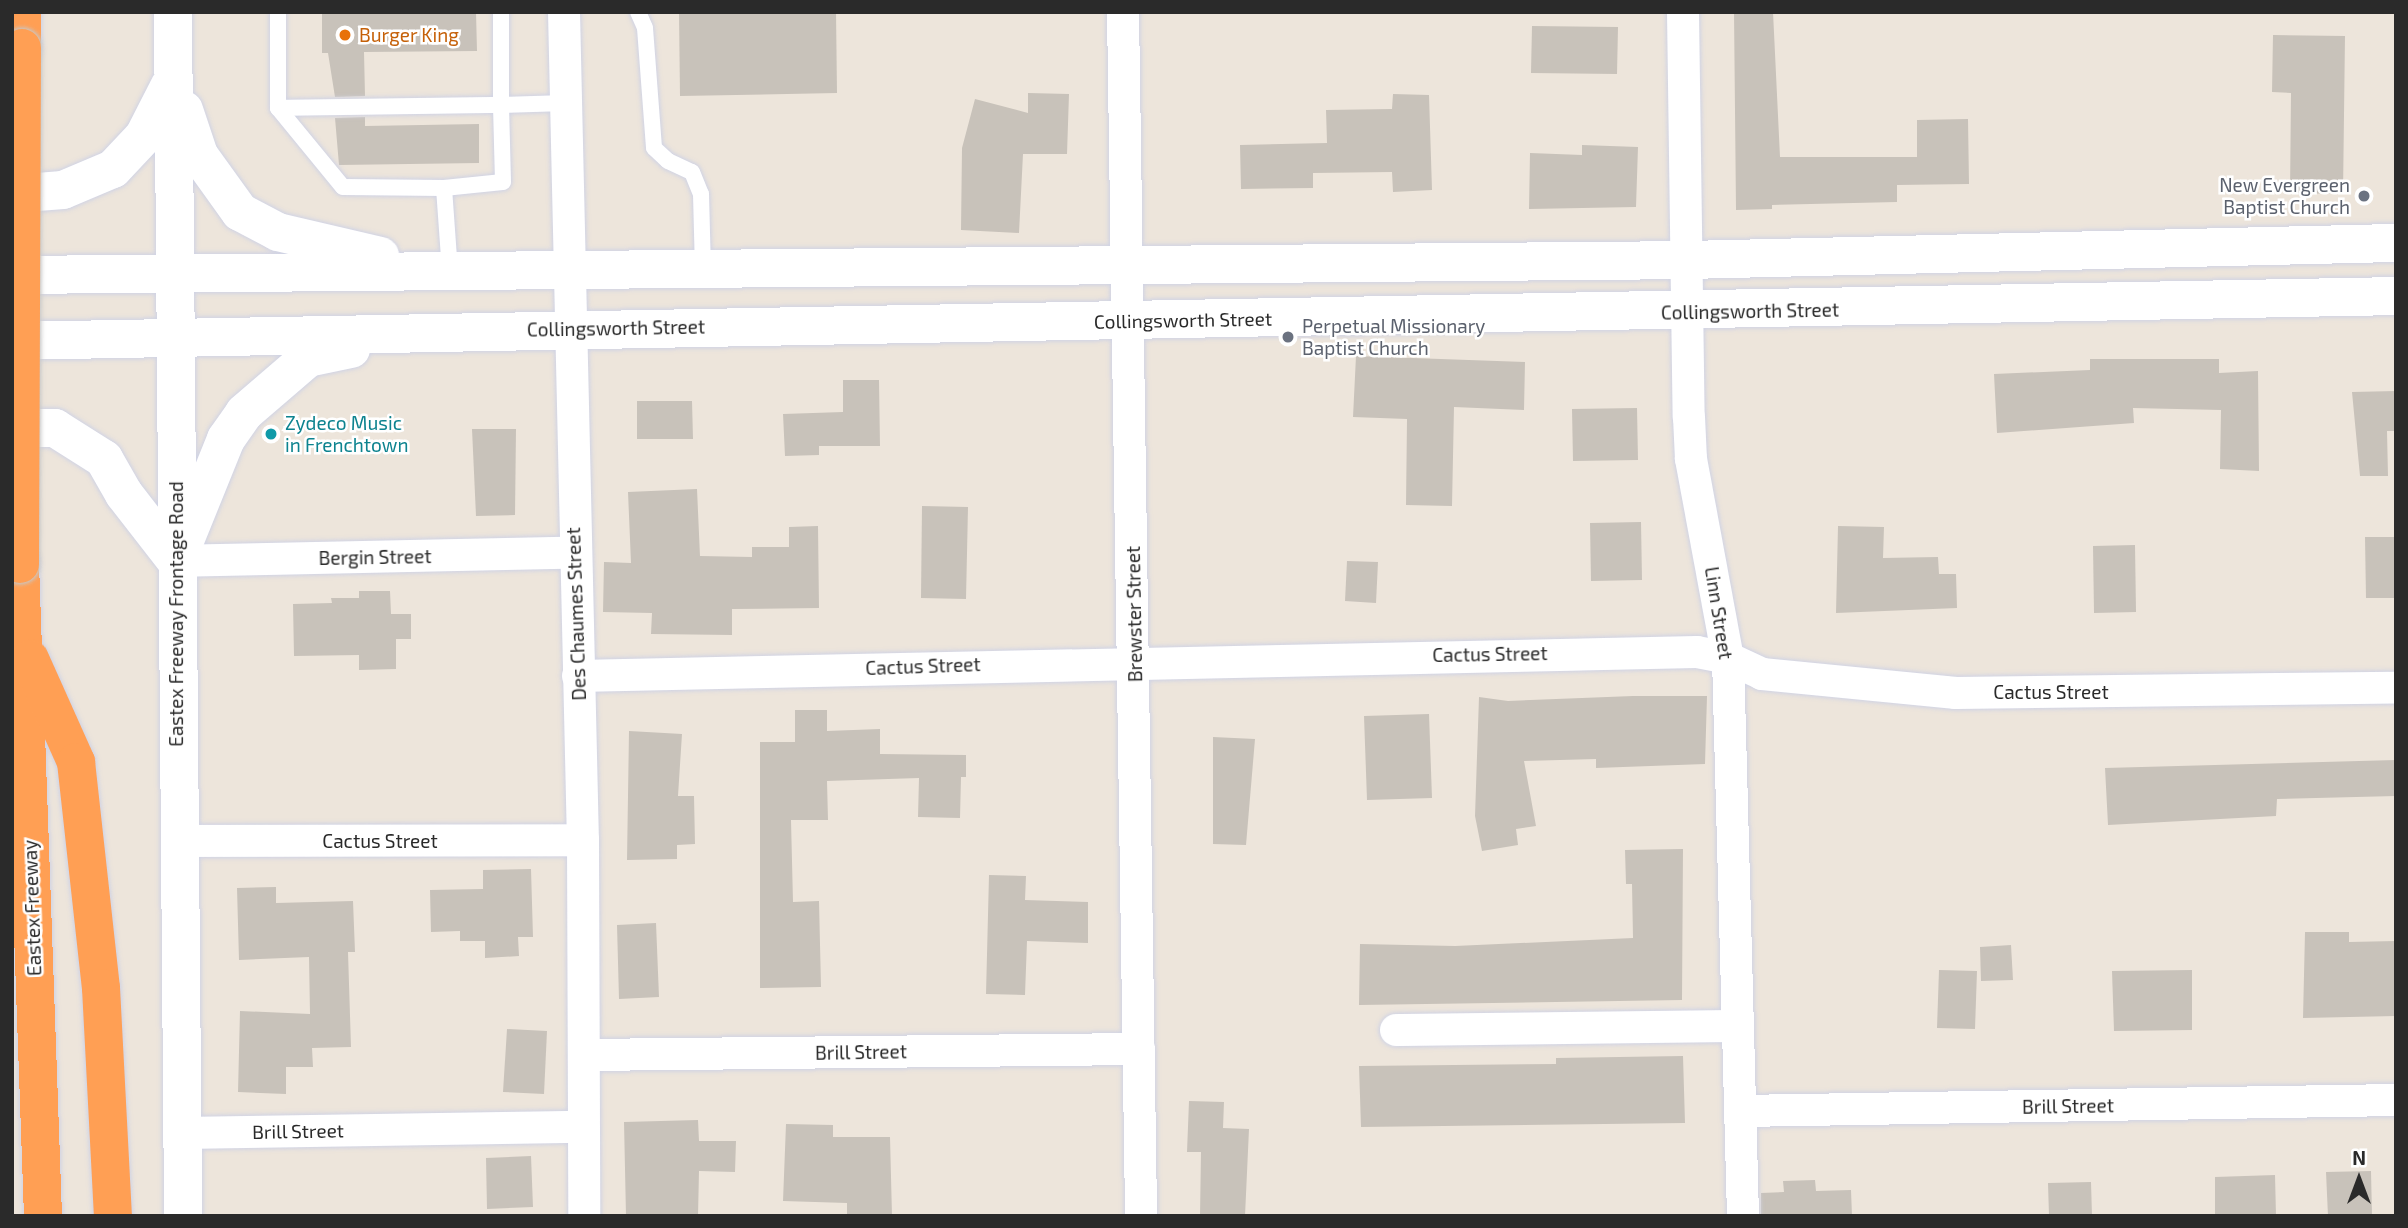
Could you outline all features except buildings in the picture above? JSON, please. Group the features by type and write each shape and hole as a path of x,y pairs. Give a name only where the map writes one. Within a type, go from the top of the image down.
{"highway":[{"name":"Eastex Freeway","path":"22,30 20,564 43,1216"},
{"path":"23,641 76,762 101,988 113,1216"}],"main road":[{"name":"Eastex Freeway Frontage Road","path":"173,12 177,841 183,1216"},
{"path":"12,194 63,190 113,169 144,136 173,78"},
{"path":"173,78 199,155 240,212 278,232 450,271"},
{"path":"12,275 703,272 1688,260 2396,243"},
{"name":"Collingsworth Street","path":"12,341 418,335 572,328 1688,313 2396,296"},
{"path":"12,428 55,428 104,458 124,494 176,561 226,439 264,392 308,358 418,335"}],"street":[{"name":"Des Chaumes Street","path":"564,12 572,271 573,553 583,840 584,1216"},
{"name":"Brewster Street","path":"1123,12 1126,321 1136,661 1141,1216"},
{"name":"Linn Street","path":"1683,12 1691,458 1728,658 1743,1216"},
{"name":"Bergin Street","path":"176,561 573,553"},
{"name":"Cactus Street","path":"578,676 1136,661 1697,652 1728,658 1762,674 1956,693 2396,688"},
{"name":"Cactus Street","path":"177,841 583,840"},
{"path":"1396,1030 1738,1026"},
{"name":"Brill Street","path":"584,1055 1139,1049"},
{"name":"Brill Street","path":"1740,1111 2396,1100"},
{"name":"Brill Street","path":"182,1133 583,1126"}],"lane":[{"path":"278,12 278,108 343,187 444,188 503,182 501,12"},
{"path":"638,12 645,28 654,148 667,161 692,172 696,183 703,272"},
{"path":"278,108 566,103"},
{"path":"444,188 450,271"}],"place":[{"name":"Burger King","path":"345,35"},
{"name":"New Evergreen Baptist Church","path":"2364,196"},
{"name":"Perpetual Missionary Baptist Church","path":"1288,337"},
{"name":"Zydeco Music in Frenchtown","path":"271,434"}]}
